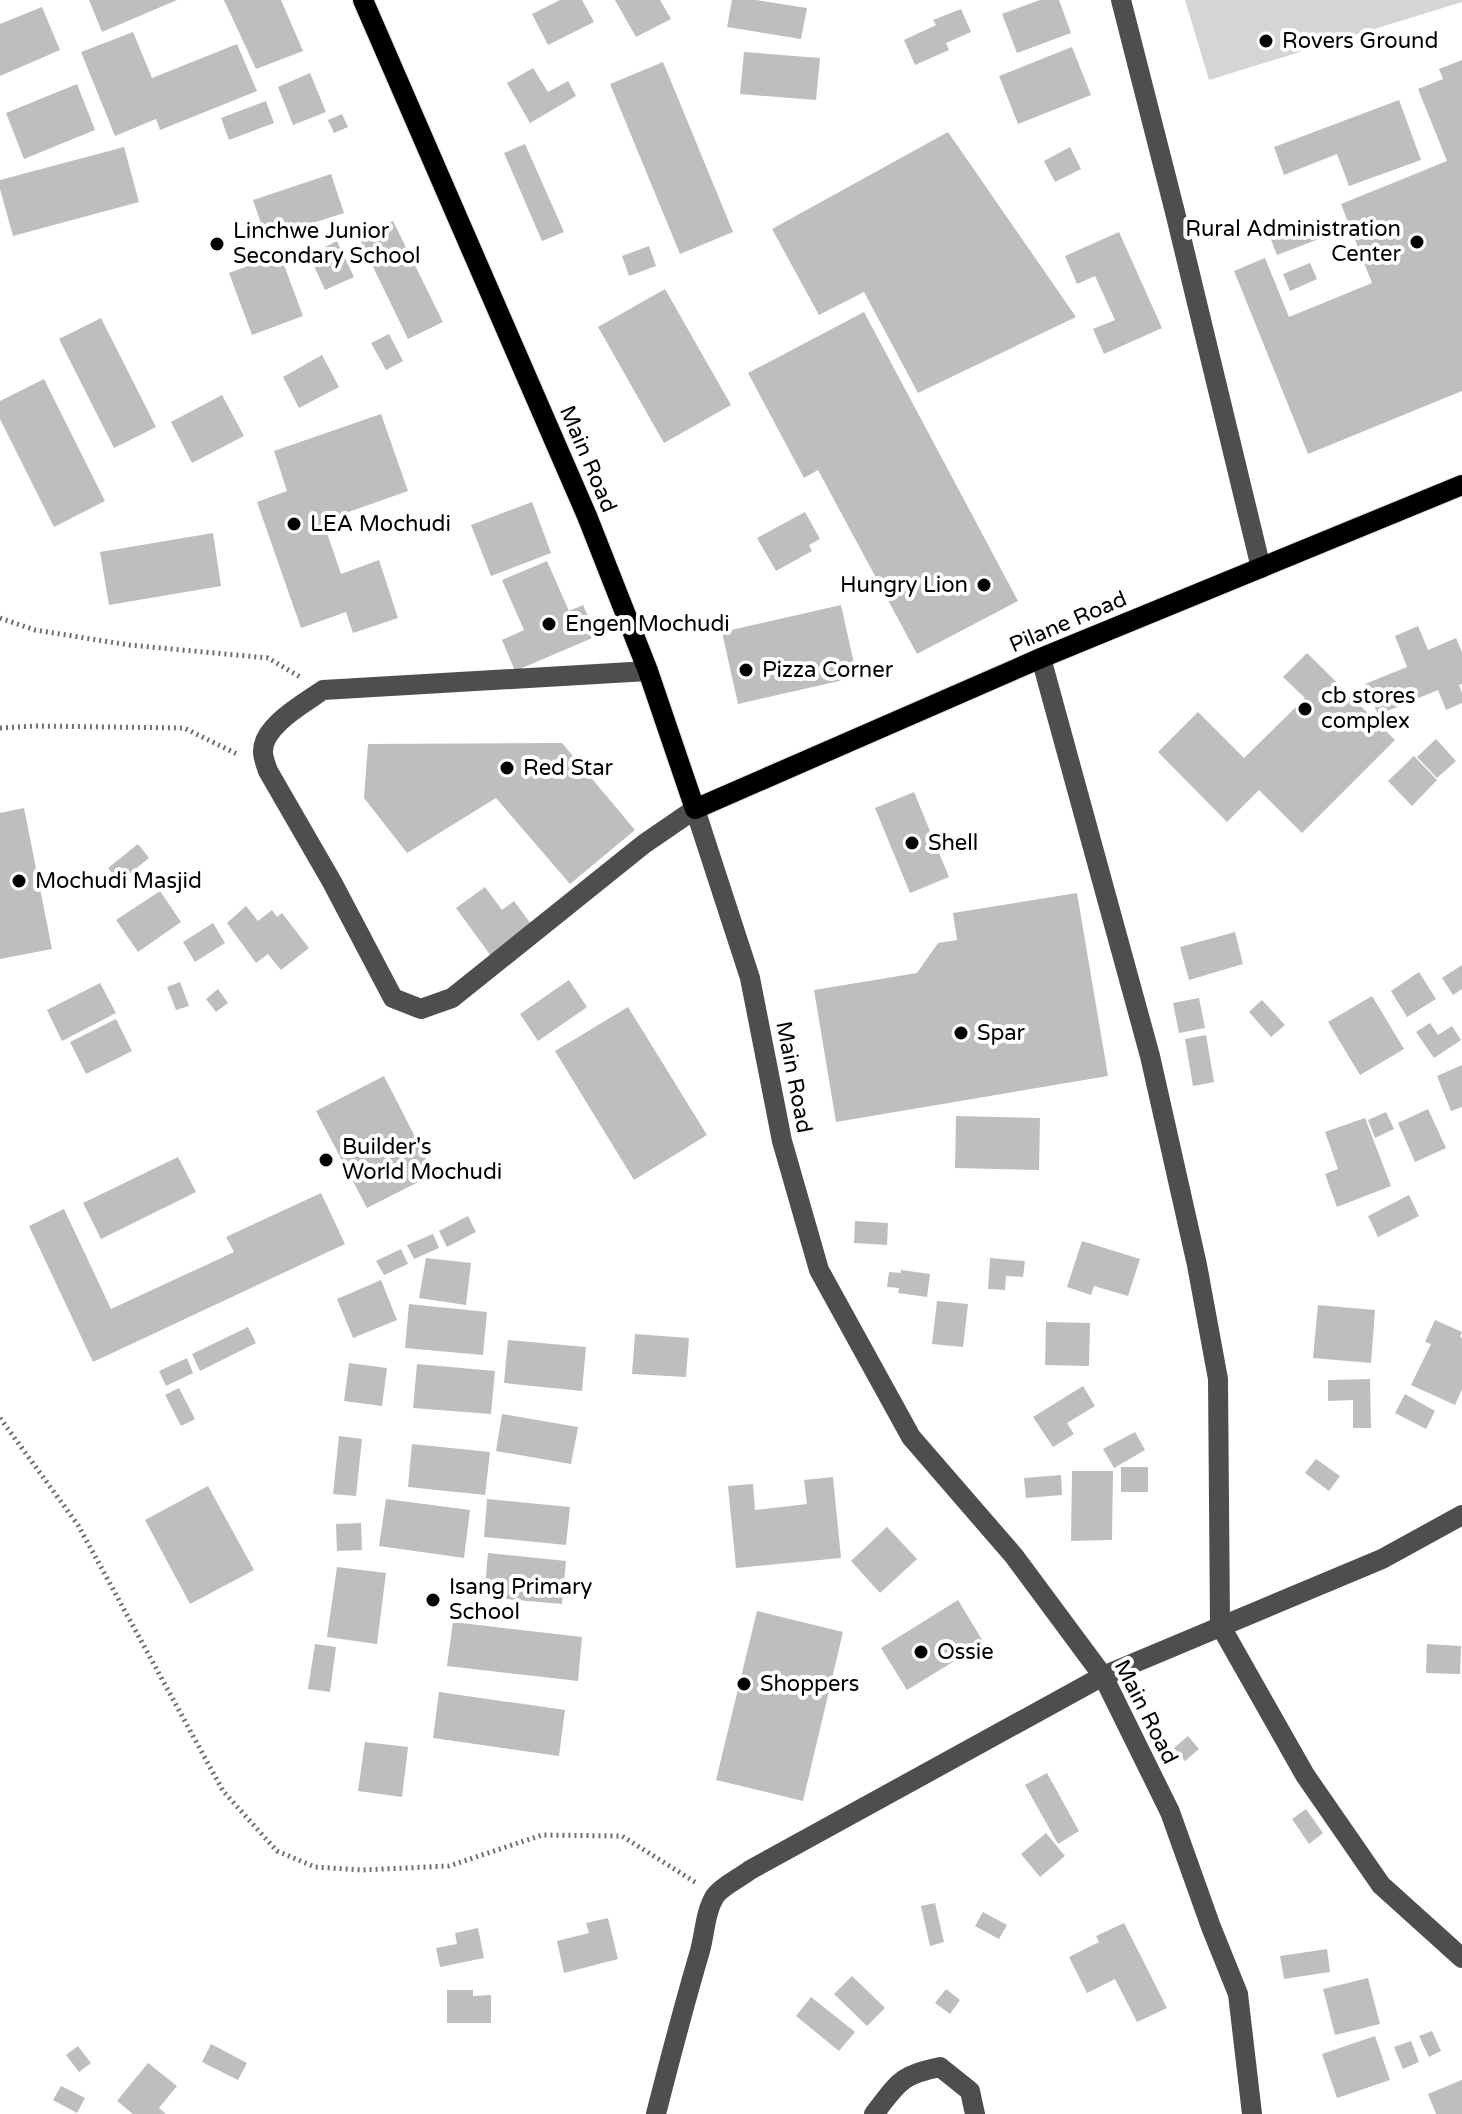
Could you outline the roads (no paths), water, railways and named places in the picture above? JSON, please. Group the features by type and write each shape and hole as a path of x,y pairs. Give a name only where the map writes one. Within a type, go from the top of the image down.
{"main road":[{"name":"Main Road","path":"363,0 587,516 648,671 695,809"},
{"name":"Pilane Road","path":"695,809 1041,658 1462,485"}],"street":[{"path":"1121,0 1261,568"},
{"path":"1041,658 1150,1056 1197,1265 1218,1379 1220,1625 1305,1775 1381,1885 1462,1958"},
{"path":"648,671 323,690 286,717 266,737 263,751 268,771 332,882 393,998 421,1009 452,998 644,844 695,809"},
{"name":"Main Road","path":"695,809 750,978 782,1141 819,1270 911,1437 1014,1556 1103,1676 1170,1812 1238,1994 1252,2114"},
{"path":"656,2114 716,1895 750,1870 1103,1676 1382,1559 1462,1515"},
{"path":"874,2114 899,2082 918,2072 940,2067 970,2091 975,2114"}],"place":[{"name":"Rovers Ground","path":"1266,41"},
{"name":"Rural Administration Center","path":"1417,242"},
{"name":"Linchwe Junior Secondary School","path":"217,244"},
{"name":"LEA Mochudi","path":"294,524"},
{"name":"Hungry Lion","path":"984,585"},
{"name":"Engen Mochudi","path":"549,624"},
{"name":"Pizza Corner","path":"746,670"},
{"name":"cb stores complex","path":"1305,709"},
{"name":"Red Star","path":"507,768"},
{"name":"Shell","path":"912,843"},
{"name":"Mochudi Masjid","path":"19,881"},
{"name":"Spar","path":"961,1033"},
{"name":"Builder's World Mochudi","path":"326,1160"},
{"name":"Isang Primary School","path":"433,1600"},
{"name":"Ossie","path":"921,1652"},
{"name":"Shoppers","path":"744,1684"}]}
